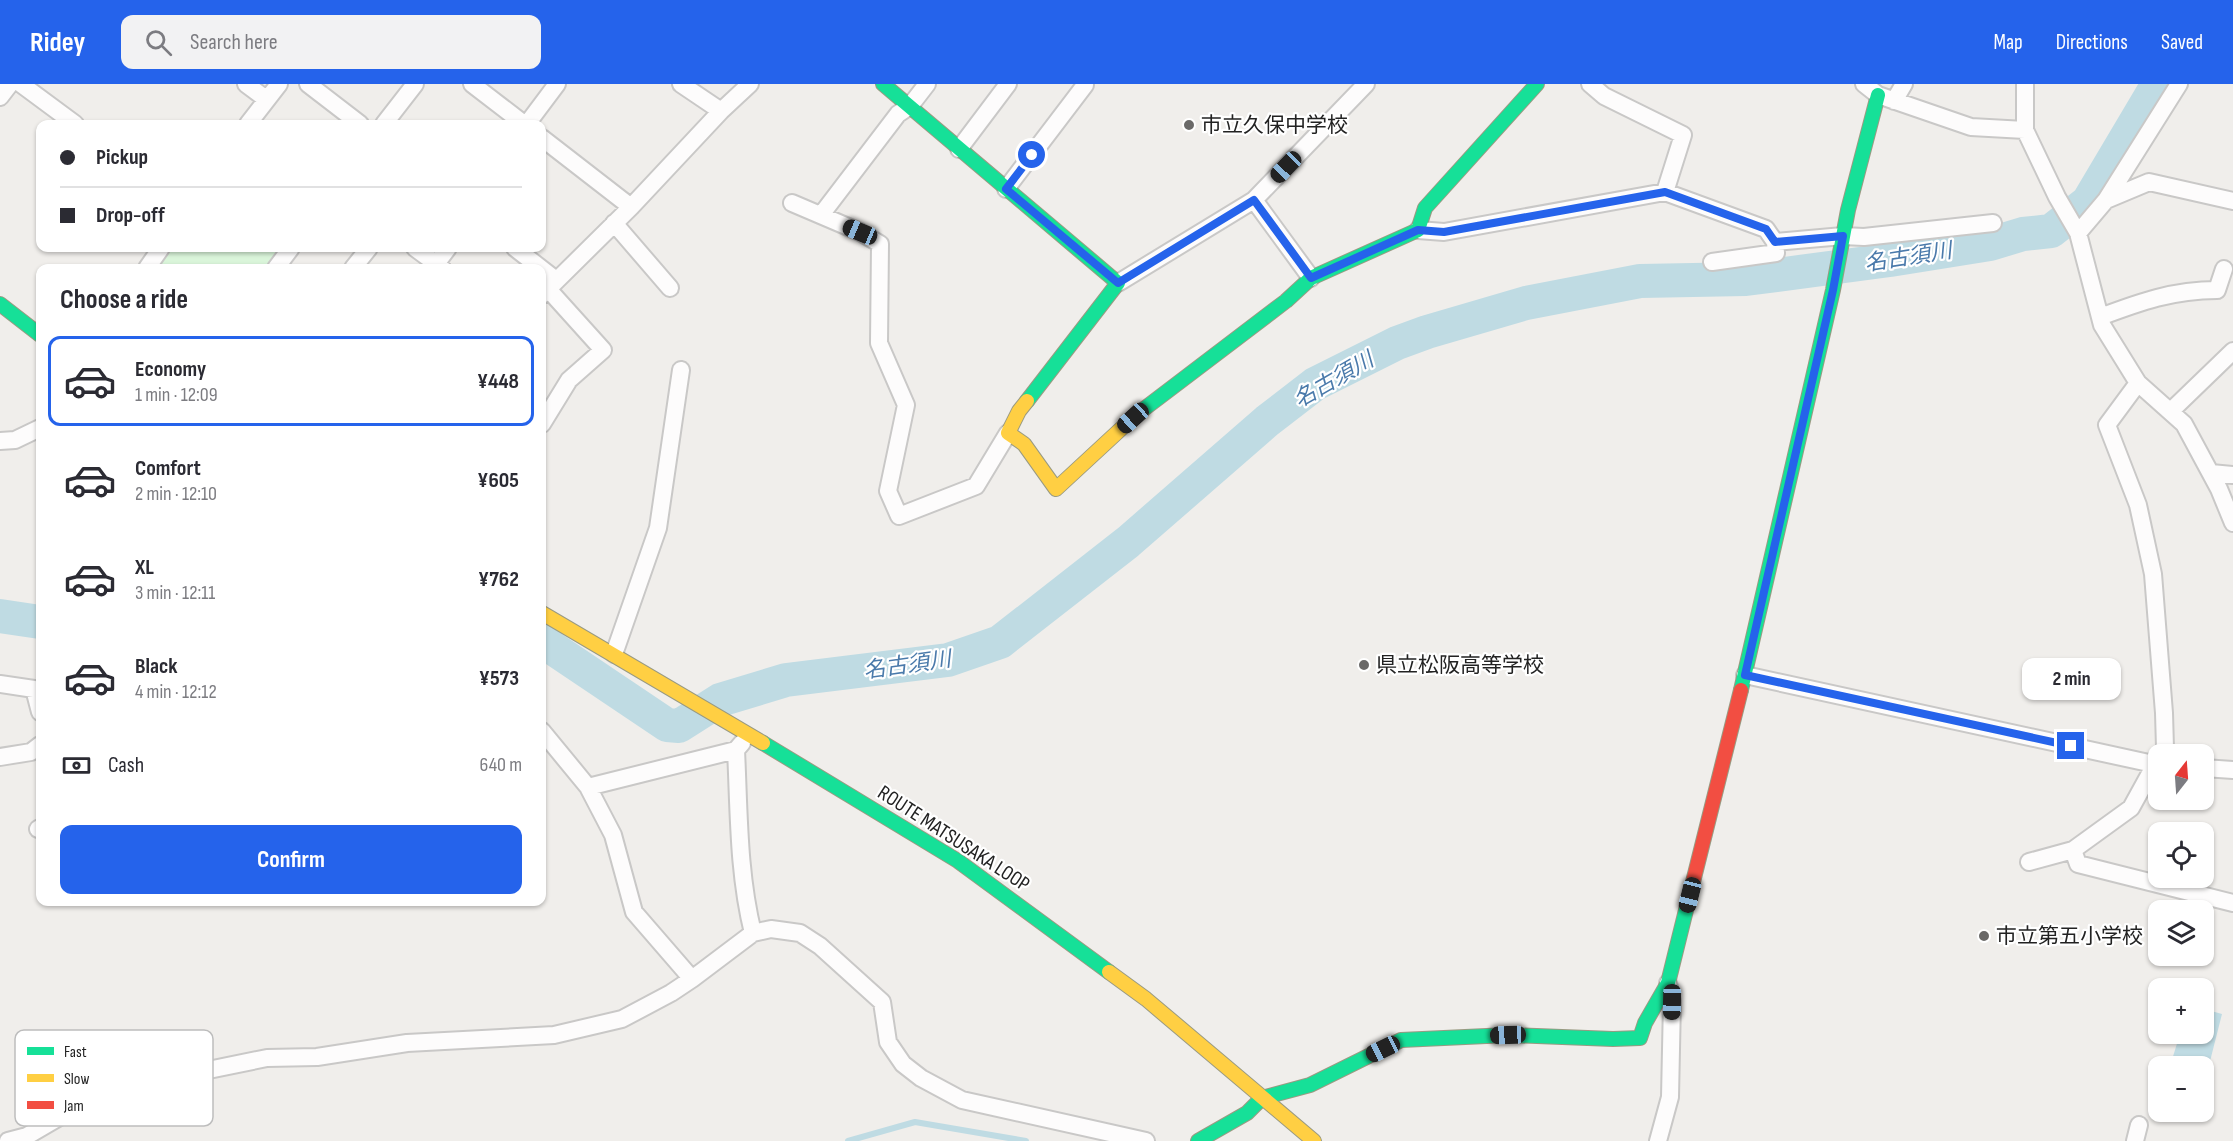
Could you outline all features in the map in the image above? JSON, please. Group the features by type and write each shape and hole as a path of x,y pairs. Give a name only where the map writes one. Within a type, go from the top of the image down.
{"street":[{"path":"0,97 10,84"},
{"path":"21,84 70,120"},
{"path":"246,84 266,99"},
{"path":"251,120 279,84"},
{"path":"308,84 355,120"},
{"path":"387,120 415,84"},
{"path":"472,84 520,120"},
{"path":"528,120 557,84"},
{"path":"681,84 721,111"},
{"path":"546,417 569,380 603,350 549,288 750,84"},
{"path":"883,84 1118,283"},
{"path":"820,215 897,114 910,106 927,84"},
{"path":"959,149 1008,84"},
{"path":"1006,189 1084,84"},
{"path":"792,203 860,232 880,244 879,343 906,405 888,491 898,516 975,486 1019,411 1118,283 1254,200 1366,84"},
{"path":"1418,230 1425,208 1537,84"},
{"path":"1590,84 1604,96 1683,135 1665,192"},
{"path":"1864,84 1886,98 1971,127 2025,130"},
{"path":"1198,1141 1247,1113 1262,1098 1310,1084 1401,1040 1508,1035 1640,1038 1645,1023 1668,983 1745,675 1833,290 1843,236 1886,98 1904,84"},
{"path":"2025,84 2025,130 2057,197 2078,233 2102,326 2138,384 2184,424 2211,473 2233,523"},
{"path":"2078,233 2106,200 2179,84"},
{"path":"546,141 631,207"},
{"path":"2106,200 2149,182 2233,201"},
{"path":"1008,433 1024,444 1056,489 1148,404 1286,301 1311,278 1418,230 1444,232 1665,192 1766,229 1775,242 1776,253 1712,262"},
{"path":"1254,200 1311,278"},
{"path":"614,223 670,288"},
{"path":"1775,242 1843,236 1864,237 1994,223"},
{"path":"420,252 434,264"},
{"path":"518,252 529,264"},
{"path":"2100,317 2157,296 2193,290 2217,290 2224,269"},
{"path":"0,304 36,332"},
{"path":"2175,407 2233,351"},
{"path":"614,654 658,528 681,370"},
{"path":"2138,384 2107,425 2138,505 2153,574 2165,744"},
{"path":"0,441 15,440 36,430"},
{"path":"2211,473 2233,475"},
{"name":"ROUTE MATSUSAKA LOOP","path":"546,615 958,861 1146,999 1314,1141"},
{"path":"1745,675 2148,759"},
{"path":"0,684 34,689 36,697"},
{"path":"741,730 736,750 740,858 745,901 753,933"},
{"path":"546,736 588,786 613,835 634,912 692,980"},
{"path":"0,757 31,752 36,748"},
{"path":"588,786 736,750"},
{"path":"2214,769 2233,770"},
{"path":"2028,862 2073,850 2131,808 2148,778"},
{"path":"2073,850 2078,864 2233,903"},
{"path":"213,1069 267,1058 317,1057 407,1043 554,1035 622,1019 692,980 753,933 771,928 800,933 820,945 882,1002 888,1042 903,1064 921,1078 962,1100 1146,1141"},
{"path":"1658,1141 1670,1097 1672,1002 1668,983"},
{"path":"8,1141 27,1136 44,1126"}],"green space":[{"path":"167,252 281,252 271,264 158,264"}],"water":[{"path":"2214,1012 2222,1014 2211,1056 2173,1056 2177,1044 2214,1044"}],"waterway":[{"name":"名古須川","path":"546,644 667,725 679,726 720,700 786,680 948,660 1000,642 1128,542 1267,421 1315,384 1397,343 1526,303 1640,281 1746,279 1890,260 1990,244 2023,234 2051,231 2088,202 2158,84"},
{"name":"名古須川","path":"0,616 36,621"},
{"path":"848,1141 915,1122 1026,1141"}],"traffic: fast":[{"path":"883,84 1118,283 1027,401"},
{"path":"1136,415 1286,301 1311,278 1418,230 1425,208 1537,84"},
{"path":"1741,690 1833,290 1848,210 1878,95"},
{"path":"0,304 36,332"},
{"path":"763,743 958,861 1109,972"},
{"path":"1198,1141 1247,1113 1262,1098 1310,1085 1401,1040 1508,1035 1640,1038 1645,1023 1668,983 1688,902"}],"traffic: slow":[{"path":"1027,401 1008,433 1024,444 1056,489 1136,415"},
{"path":"546,615 763,743"},
{"path":"1109,972 1146,999 1314,1141"}],"traffic: jam":[{"path":"1688,902 1741,690"}],"place":[{"name":"市立久保中学校","path":"1189,125"},
{"name":"県立松阪高等学校","path":"1364,665"},
{"name":"市立第五小学校","path":"1984,936"}],"route":[{"path":"1032,155 1006,189 1118,283 1254,200 1311,278 1418,230 1444,232 1665,192 1766,229 1775,242 1843,236 1833,290 1745,675 2071,746"}]}
